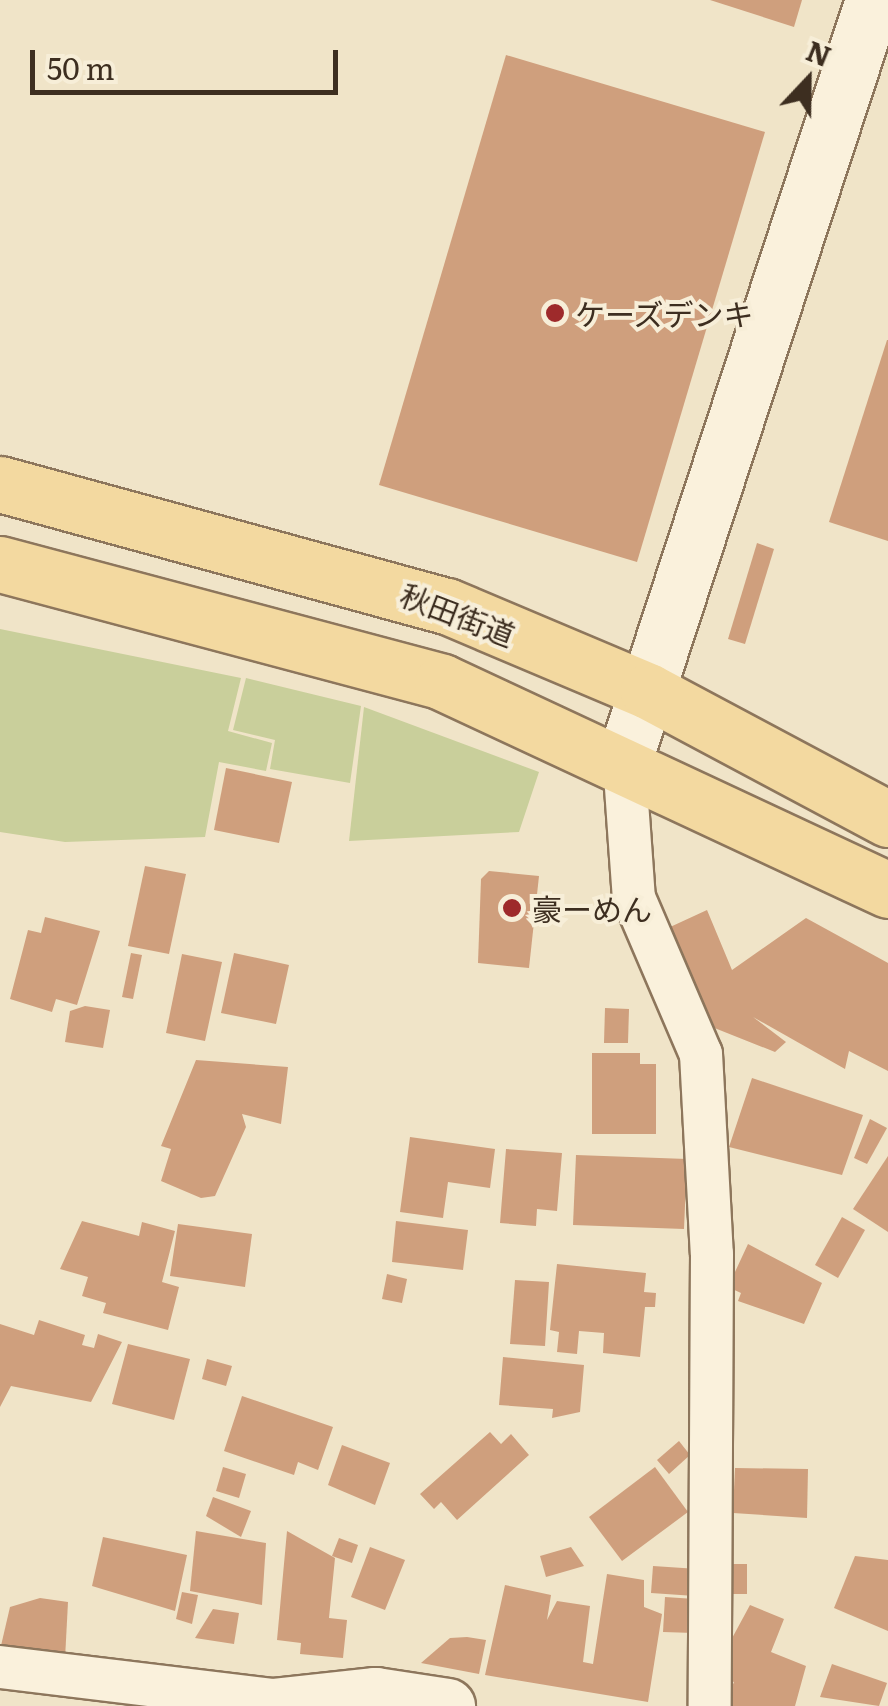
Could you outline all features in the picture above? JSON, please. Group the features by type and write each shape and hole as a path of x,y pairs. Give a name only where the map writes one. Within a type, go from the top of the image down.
{"main road":[{"name":"秋田街道","path":"0,484 447,606 648,691 888,819"},
{"path":"0,564 442,682 624,760 888,890"}],"street":[{"path":"710,1706 712,1254 701,1054 634,898 624,760 873,0"},
{"path":"0,1667 281,1704 372,1701 447,1706"}],"green space":[{"path":"0,629 241,678 228,731 272,743 266,771 219,762 205,837 65,842 0,832"},
{"path":"246,678 361,706 350,783 270,769 275,740 233,730"},
{"path":"364,707 539,772 519,832 349,841"}],"building":[{"path":"710,0 802,0 794,27"},
{"path":"506,55 765,132 637,562 379,485"},
{"path":"888,340 888,541 829,522"},
{"path":"757,543 774,549 745,644 728,639"},
{"path":"226,768 292,782 279,843 214,830"},
{"path":"145,866 186,874 169,954 128,946"},
{"path":"489,871 539,876 529,968 478,963 481,879"},
{"path":"707,910 732,970 806,918 888,963 888,1071 849,1051 845,1069 753,1017 786,1042 775,1052 712,1027 668,928"},
{"path":"45,917 100,931 77,1005 56,999 52,1012 10,999 28,930 41,933"},
{"path":"131,953 142,955 133,999 122,997"},
{"path":"234,953 289,965 276,1024 221,1013"},
{"path":"182,954 222,962 205,1041 166,1033"},
{"path":"85,1006 110,1010 103,1048 65,1042 70,1011"},
{"path":"605,1008 629,1009 628,1043 604,1043"},
{"path":"592,1053 640,1053 640,1064 656,1064 656,1134 592,1134"},
{"path":"196,1060 288,1067 281,1124 242,1114 246,1127 215,1196 201,1198 161,1181 171,1149 161,1146"},
{"path":"752,1078 863,1115 842,1175 729,1147"},
{"path":"870,1119 887,1128 867,1164 854,1158"},
{"path":"410,1137 495,1149 490,1188 448,1182 443,1218 400,1212"},
{"path":"506,1149 562,1153 557,1211 537,1209 536,1226 500,1223"},
{"path":"576,1155 687,1159 684,1229 573,1225"},
{"path":"888,1156 888,1232 853,1209"},
{"path":"842,1217 865,1230 838,1278 815,1265"},
{"path":"82,1221 139,1236 142,1222 175,1231 162,1282 179,1287 168,1330 103,1313 106,1303 82,1296 88,1277 60,1269"},
{"path":"396,1221 468,1230 463,1270 392,1262"},
{"path":"178,1224 252,1234 245,1287 170,1276"},
{"path":"748,1244 822,1283 804,1324 738,1301 741,1293 728,1287"},
{"path":"557,1264 646,1273 644,1292 656,1293 655,1307 645,1307 640,1357 603,1353 604,1333 579,1331 577,1354 557,1352 559,1332 550,1330"},
{"path":"387,1274 407,1279 402,1303 382,1299"},
{"path":"515,1280 549,1282 545,1346 510,1344"},
{"path":"39,1320 85,1335 82,1345 94,1348 98,1334 122,1342 91,1402 11,1386 0,1407 0,1324 34,1335"},
{"path":"128,1344 190,1359 174,1420 112,1404"},
{"path":"503,1357 584,1365 580,1412 552,1418 553,1409 499,1405"},
{"path":"207,1359 232,1366 226,1386 202,1379"},
{"path":"242,1396 333,1427 318,1470 298,1462 294,1475 224,1451"},
{"path":"490,1432 501,1444 511,1434 529,1455 457,1520 441,1502 434,1509 420,1494"},
{"path":"679,1441 690,1455 669,1474 657,1460"},
{"path":"342,1445 390,1463 375,1505 328,1485"},
{"path":"223,1467 246,1474 239,1498 216,1491"},
{"path":"655,1467 688,1512 622,1561 589,1517"},
{"path":"735,1468 808,1469 807,1518 733,1513"},
{"path":"213,1497 251,1511 241,1537 206,1516"},
{"path":"196,1531 266,1543 262,1605 190,1591"},
{"path":"287,1531 335,1558 329,1618 347,1620 343,1658 300,1654 301,1643 277,1640"},
{"path":"103,1537 187,1555 175,1611 92,1586"},
{"path":"339,1538 358,1545 352,1563 332,1556"},
{"path":"370,1547 405,1560 385,1610 351,1597"},
{"path":"571,1547 584,1566 546,1577 540,1556"},
{"path":"855,1556 888,1560 888,1631 834,1608"},
{"path":"729,1564 747,1564 747,1594 728,1594"},
{"path":"653,1566 698,1569 695,1596 651,1593"},
{"path":"607,1574 644,1580 644,1607 662,1614 648,1702 485,1675 505,1585 551,1595 547,1620 557,1601 590,1606 583,1662 593,1664"},
{"path":"182,1592 198,1595 192,1624 176,1619"},
{"path":"665,1597 695,1599 694,1633 663,1632"},
{"path":"40,1598 68,1602 65,1659 0,1650 10,1607"},
{"path":"750,1605 784,1619 771,1652 806,1666 795,1706 724,1706 734,1682 724,1679 733,1657 724,1653"},
{"path":"213,1609 239,1613 234,1644 195,1638"},
{"path":"450,1638 486,1640 479,1674 421,1663"},
{"path":"832,1664 887,1683 879,1706 820,1697"}],"place":[{"name":"ケーズデンキ","path":"555,313"},
{"name":"豪ーめん","path":"512,908"}]}
